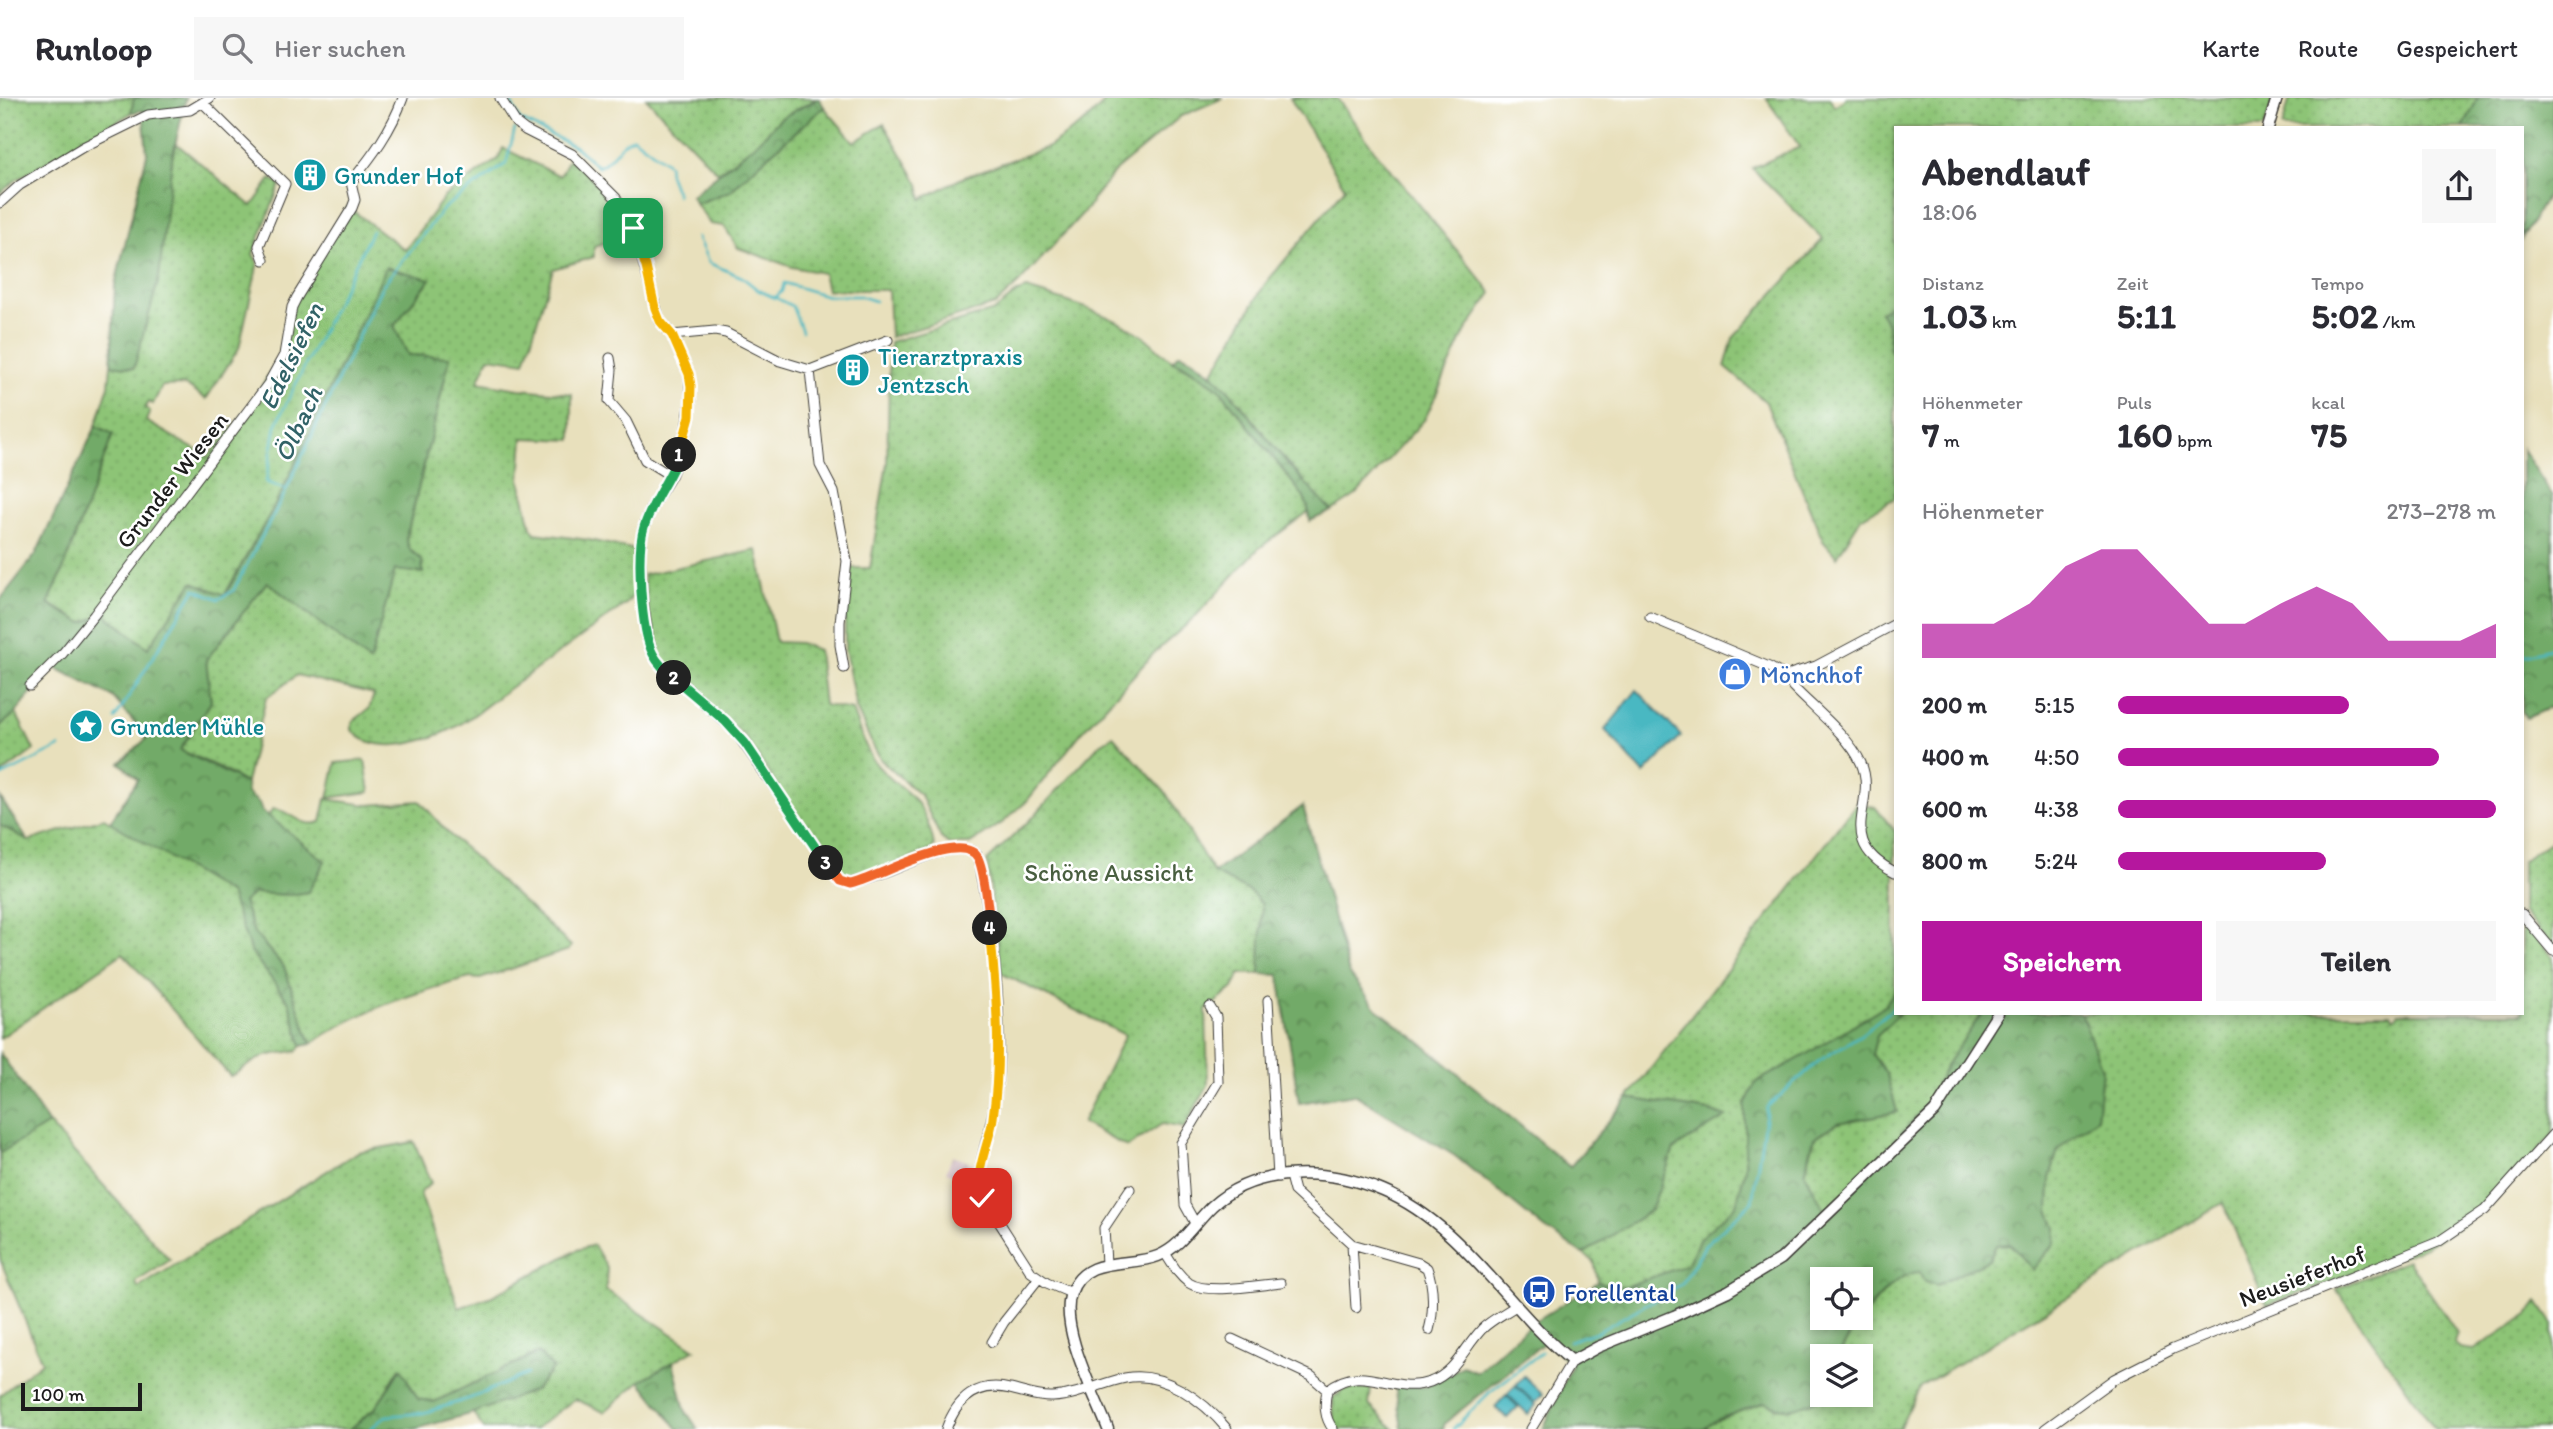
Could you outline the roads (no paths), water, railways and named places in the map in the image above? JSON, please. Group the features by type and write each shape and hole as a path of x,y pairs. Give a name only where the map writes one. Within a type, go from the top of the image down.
{"street":[{"name":"Grunder Wiesen","path":"30,686 63,653 94,615 268,384 284,355 292,307 352,208 355,200 351,182 380,146 396,118 402,98"},
{"path":"500,98 516,122 572,154 616,198 633,228 660,321 672,335 689,374 690,416 683,444 671,476 651,508 643,529 640,548 642,595 652,652 659,663 735,731 834,874 845,884 856,883 940,851 962,849 973,852 979,859 989,916 998,1052 993,1121 978,1189 1031,1272 1071,1293"},
{"path":"2270,126 2277,98"},
{"path":"0,203 20,185 62,159 142,117 190,110 206,101 285,184 259,246 264,260"},
{"path":"672,335 715,331 726,333 780,360 810,370 888,340"},
{"path":"610,358 612,370 609,401 626,421 645,460 671,476"},
{"path":"810,370 820,465 834,492 847,561 840,622 844,668"},
{"path":"1650,617 1769,667 1788,678 1793,687 1850,746 1858,758 1865,780 1861,818 1865,846 1883,866 1894,872"},
{"path":"1788,678 1793,673 1816,666 1894,625"},
{"path":"2524,916 2553,951"},
{"path":"1268,1000 1278,1177"},
{"path":"1195,1223 1185,1205 1181,1143 1218,1082 1216,1017 1210,1007"},
{"path":"1531,1429 1572,1361 1598,1347 1728,1291 1781,1259 1935,1111 1997,1015"},
{"name":"Neusieferhof","path":"2045,1429 2114,1379 2173,1349 2438,1242 2485,1210 2553,1134"},
{"path":"1108,1429 1077,1351 1069,1322 1071,1293 1077,1281 1087,1271 1105,1264 1144,1261 1165,1253 1222,1198 1240,1188 1278,1177 1315,1173 1352,1179 1384,1191 1410,1205 1457,1243 1572,1361"},
{"path":"1290,1176 1294,1191 1352,1244 1419,1263 1427,1268 1430,1276 1432,1320 1429,1330"},
{"path":"1105,1264 1104,1228 1130,1189"},
{"path":"1352,1244 1356,1308"},
{"path":"1165,1253 1178,1273 1193,1285 1207,1289 1281,1283"},
{"path":"992,1342 1004,1322 1039,1278"},
{"path":"1333,1429 1328,1422 1324,1405 1327,1390 1338,1381 1350,1377 1364,1377 1411,1385 1423,1384 1439,1377 1458,1362 1489,1323 1517,1305"},
{"path":"1233,1339 1311,1376 1327,1390"},
{"path":"946,1429 959,1403 970,1392 981,1387 995,1386 1054,1397 1129,1377 1162,1380 1199,1403 1227,1429"}],"water":[{"path":"1637,690 1681,736 1644,774 1605,730"},
{"path":"1524,1376 1543,1394 1535,1403 1516,1385"},
{"path":"1515,1386 1536,1405 1528,1414 1507,1394"},
{"path":"1506,1395 1518,1407 1507,1418 1495,1407"}],"waterway":[{"path":"509,98 520,120 576,147 598,167 633,137 668,164 677,195"},
{"name":"Ölbach","path":"115,719 195,589 219,599 233,591 283,497 382,286 445,207 506,164 515,129"},
{"name":"Edelsiefen","path":"286,490 266,482 276,426 372,231"},
{"path":"697,237 709,263 742,277 758,290 775,298 782,291 784,283 828,296 860,296 875,301"},
{"path":"776,298 792,306 802,331"},
{"path":"2524,655 2553,648"},
{"name":"Ölbach","path":"0,777 60,747"},
{"path":"1569,1341 1599,1331 1682,1284 1706,1244 1752,1202 1767,1107 1819,1061 1862,1034 1894,1008"},
{"path":"1453,1429 1490,1392 1542,1352"},
{"path":"370,1429 386,1416 423,1413 471,1398 527,1374"}],"place":[{"name":"Grunder Hof","path":"310,175"},
{"name":"Tierarztpraxis Jentzsch","path":"853,370"},
{"name":"Mönchhof","path":"1735,674"},
{"name":"Grunder Mühle","path":"86,726"},
{"name":"Forellental","path":"1539,1292"}],"park label":[{"name":"Schöne Aussicht","path":"1109,872"}]}
